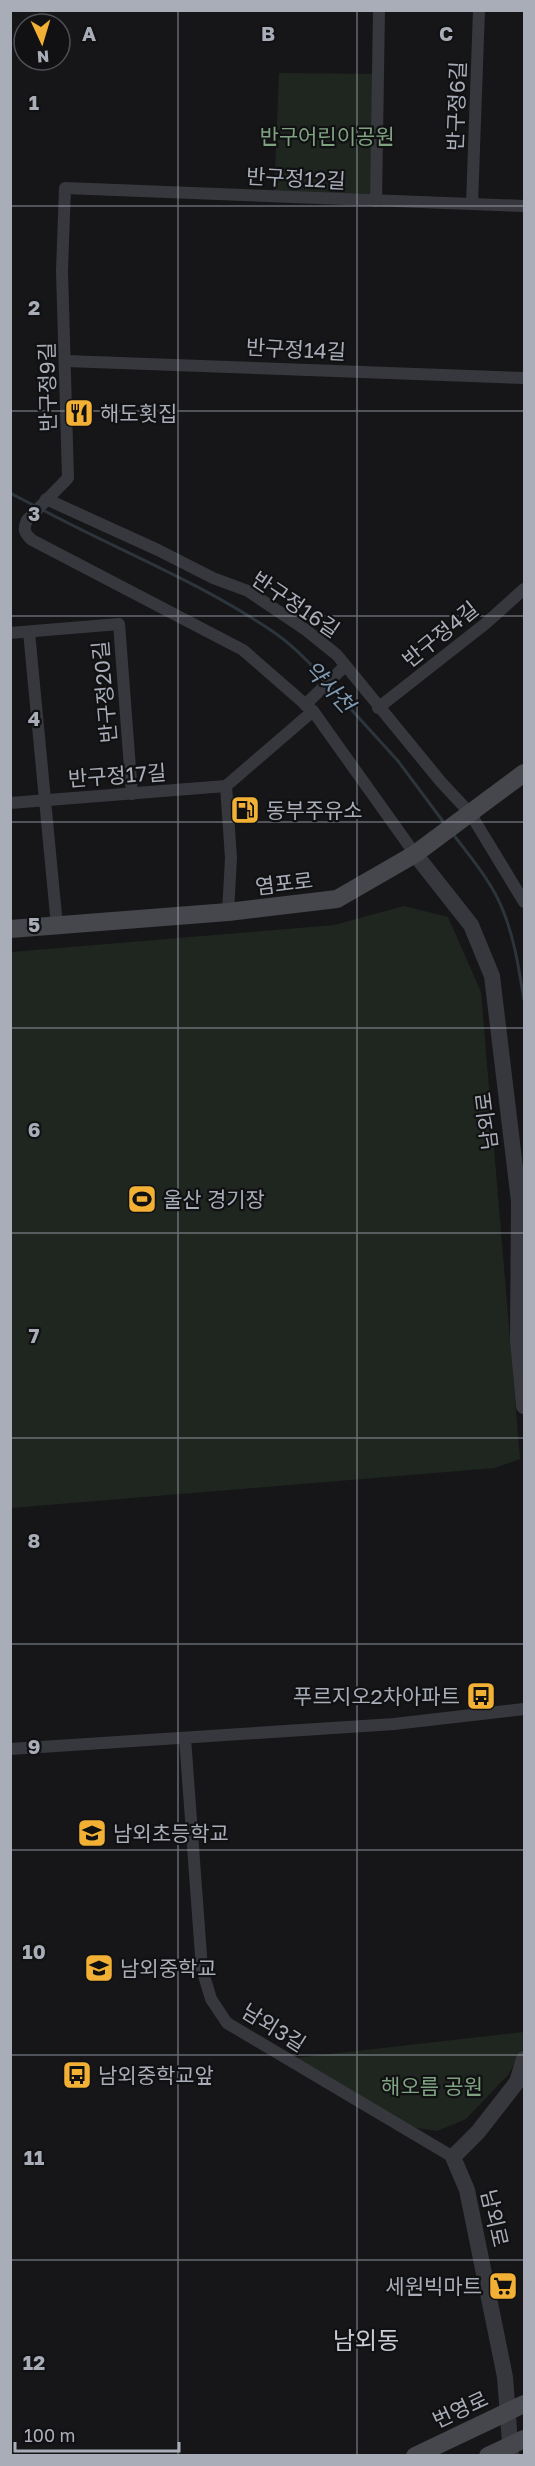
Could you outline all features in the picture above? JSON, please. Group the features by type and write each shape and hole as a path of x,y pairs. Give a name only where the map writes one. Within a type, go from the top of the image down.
{"main road":[{"name":"염포로","path":"10,929 228,912 337,899 415,854 525,773"},
{"name":"번영로","path":"415,2456 517,2408"},
{"path":"488,2456 518,2446"}],"street":[{"path":"376,201 379,10"},
{"name":"반구정6길","path":"472,204 479,10"},
{"name":"반구정12길","path":"65,188 525,206"},
{"name":"반구정9길","path":"46,499 68,478 62,271 65,188"},
{"name":"반구정14길","path":"66,361 525,378"},
{"path":"46,499 27,520 24,530 32,540 243,650 309,708 415,854"},
{"name":"반구정16길","path":"46,499 213,578 248,591 306,630 337,655 378,708 470,813 525,902"},
{"name":"반구정4길","path":"378,708 485,624 525,589"},
{"name":"반구정20길","path":"10,633 119,624 132,794"},
{"path":"29,632 57,926"},
{"path":"228,912 231,858 226,786 309,708 345,666"},
{"name":"반구정17길","path":"10,803 226,786"},
{"name":"남외로","path":"415,854 471,925 492,975 519,1201 518,1341 525,1406"},
{"path":"10,1749 394,1724 525,1709"},
{"name":"남외3길","path":"185,1738 202,1969 211,1999 216,2007 227,2024 453,2157"},
{"path":"453,2157 477,2132 517,2082 525,2059"},
{"name":"남외로","path":"453,2157 467,2190 505,2376 517,2408 518,2446"}],"green space":[{"name":"반구어린이공원","path":"279,73 378,74 376,201 274,197"},
{"path":"404,906 448,917 481,992 520,1459 495,1468 11,1508 11,952 334,925"},
{"name":"해오름 공원","path":"524,2032 524,2048 508,2075 466,2119 437,2131 403,2126 286,2059"}],"waterway":[{"name":"약사천","path":"10,493 35,506"},
{"name":"약사천","path":"41,509 245,613 287,642 326,681"},
{"name":"약사천","path":"330,686 398,761 445,824"},
{"name":"약사천","path":"453,834 481,871 499,902 514,945 524,1000"}],"place":[{"name":"해도횟집","path":"79,413"},
{"name":"동부주유소","path":"245,810"},
{"name":"울산 경기장","path":"142,1199"},
{"name":"푸르지오2차아파트","path":"481,1696"},
{"name":"남외초등학교","path":"92,1833"},
{"name":"남외중학교","path":"99,1968"},
{"name":"남외중학교앞","path":"77,2075"},
{"name":"세원빅마트","path":"503,2286"}],"district":[{"name":"남외동","path":"366,2339"}]}
